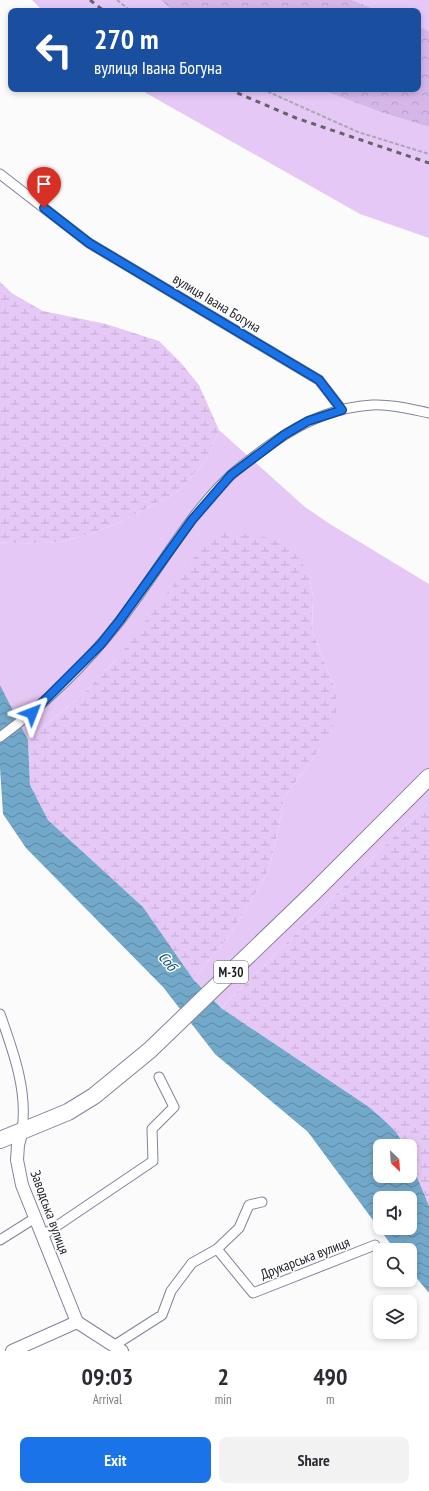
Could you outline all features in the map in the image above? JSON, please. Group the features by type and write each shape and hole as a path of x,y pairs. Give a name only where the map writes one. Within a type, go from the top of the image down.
{"highway":[{"name":"М-30","path":"0,1140 68,1112 87,1100 150,1050 313,894 429,777"}],"street":[{"name":"вулиця Івана Богуна","path":"0,174 89,243 319,380 342,410"},
{"path":"0,737 32,713 101,644 125,614 192,520 231,475 284,435 308,421 342,410 373,405 401,407 429,413"},
{"name":"Заводська вулиця","path":"0,1014 10,1043 24,1102 22,1130 18,1145 17,1160 22,1185 77,1322"},
{"path":"42,1236 153,1161 152,1129 174,1107 159,1077"},
{"path":"12,1351 77,1322 119,1348 162,1314 171,1291 192,1263 217,1249 238,1228 249,1205 262,1202"},
{"path":"0,1240 35,1218"},
{"name":"Друкарська вулиця","path":"217,1249 253,1293 373,1246"}],"path":[{"path":"117,0 127,8"},
{"path":"269,92 358,132 429,154"}],"green space":[{"path":"32,0 160,0 169,8 40,8"},
{"path":"160,0 352,0 372,8 169,8"},
{"path":"352,0 429,0 429,31 421,27 421,8 372,8"},
{"path":"421,27 429,31 429,127 383,113 327,92 421,92"},
{"path":"144,92 327,92 383,113 429,127 429,238 360,214"},
{"path":"0,282 13,294 43,311 106,324 159,341 181,363 199,385 219,430 205,462 176,493 122,521 93,533 61,542 23,544 0,542"},
{"path":"219,430 305,507 330,524 429,584 429,802 221,1008 193,979 230,935 263,881 271,862 285,796 323,745 335,689 312,631 313,596 310,580 117,659 84,693 28,740 0,685 0,542 23,544 61,542 93,533 122,521 176,493 205,462"},
{"path":"224,533 241,533 269,538 291,547 303,564 310,580 313,596 312,631 335,689 337,709 332,727 323,745 285,796 271,862 263,881 230,935 193,979 143,907 48,820 30,785 28,740 84,693 117,659 206,542"},
{"path":"429,802 429,1206 417,1177 417,1139 399,1139 388,1124 369,1107 221,1008"}],"water":[{"name":"Соб","path":"0,685 28,740 30,785 48,820 143,907 193,979 221,1008 369,1107 398,1135 400,1139 373,1139 373,1183 417,1183 417,1177 429,1206 429,1293 417,1278 417,1243 390,1243 384,1235 417,1235 417,1191 373,1191 373,1220 308,1132 215,1054 163,987 26,848 3,814 0,768"}],"railway":[{"path":"90,0 100,8"},
{"path":"235,92 296,118 429,163"}],"route":[{"path":"32,713 101,644 165,559 192,520 231,475 284,435 308,421 333,411 342,410 319,380 89,243 44,208"}]}
